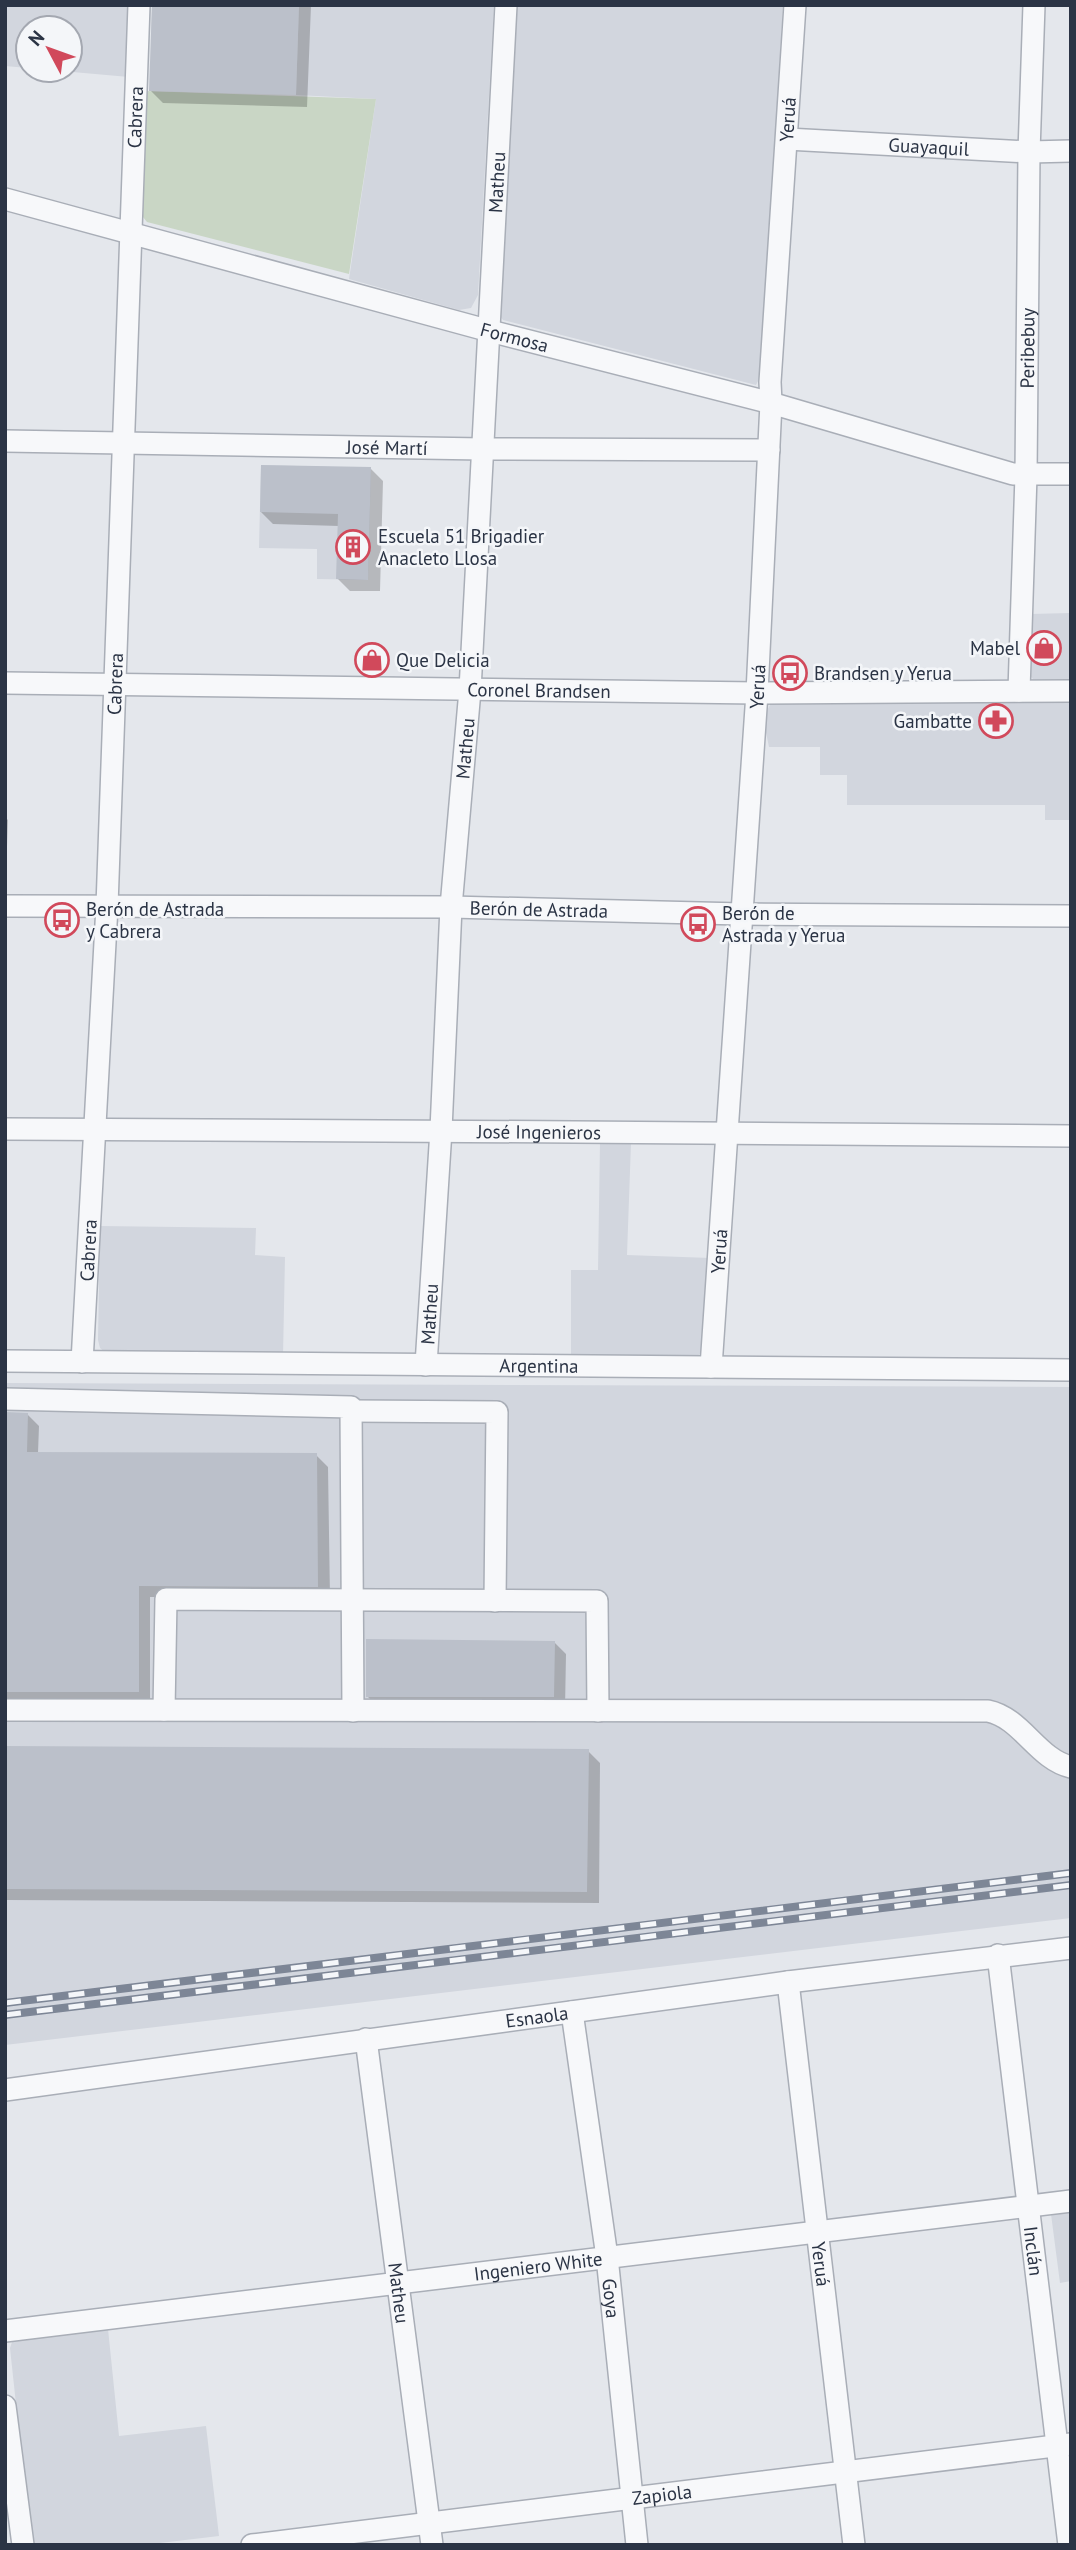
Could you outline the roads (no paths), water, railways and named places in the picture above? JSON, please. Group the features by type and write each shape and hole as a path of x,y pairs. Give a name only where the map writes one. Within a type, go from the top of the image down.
{"street":[{"name":"Cabrera","path":"82,1362 107,906 139,5"},
{"name":"Matheu","path":"426,1365 441,1130 450,907 470,690 506,5"},
{"name":"Yeruá","path":"711,1367 757,693 770,382 794,5"},
{"name":"Peribebuy","path":"1019,691 1026,475 1028,152 1034,5"},
{"name":"Guayaquil","path":"787,139 1071,152"},
{"name":"Formosa","path":"5,199 490,331 771,403 1013,474 1071,474"},
{"name":"José Martí","path":"5,441 484,449 769,450"},
{"name":"Coronel Brandsen","path":"5,683 757,693 1071,691"},
{"name":"Berón de Astrada","path":"5,906 450,907 741,914 1071,916"},
{"name":"José Ingenieros","path":"5,1129 1071,1136"},
{"name":"Argentina","path":"5,1361 1071,1370"},
{"path":"5,1399 351,1407 353,1711"},
{"path":"351,1411 497,1412 495,1601"},
{"path":"164,1710 166,1599 597,1601 598,1711"},
{"path":"5,1710 988,1711 1004,1717 1055,1761 1071,1767"},
{"name":"Esnaola","path":"5,2090 788,1982 1071,1948"},
{"name":"Inclán","path":"998,1955 1027,2206 1064,2444 1069,2545"},
{"name":"Yeruá","path":"788,1982 854,2545"},
{"name":"Goya","path":"572,2012 607,2257 637,2545"},
{"name":"Matheu","path":"366,2039 431,2535"},
{"name":"Ingeniero White","path":"5,2331 1071,2201"},
{"path":"5,2406 23,2545"},
{"name":"Zapiola","path":"251,2545 431,2535 632,2496 1064,2444"}],"railway":[{"path":"5,2003 1071,1873"},
{"path":"5,2015 1071,1885"}],"place":[{"name":"Escuela 51 Brigadier Anacleto Llosa","path":"353,547"},
{"name":"Mabel","path":"1044,648"},
{"name":"Que Delicia","path":"372,660"},
{"name":"Brandsen y Yerua","path":"790,673"},
{"name":"Gambatte","path":"996,721"},
{"name":"Berón de Astrada y Cabrera","path":"62,920"},
{"name":"Berón de Astrada y Yerua","path":"698,924"}]}
